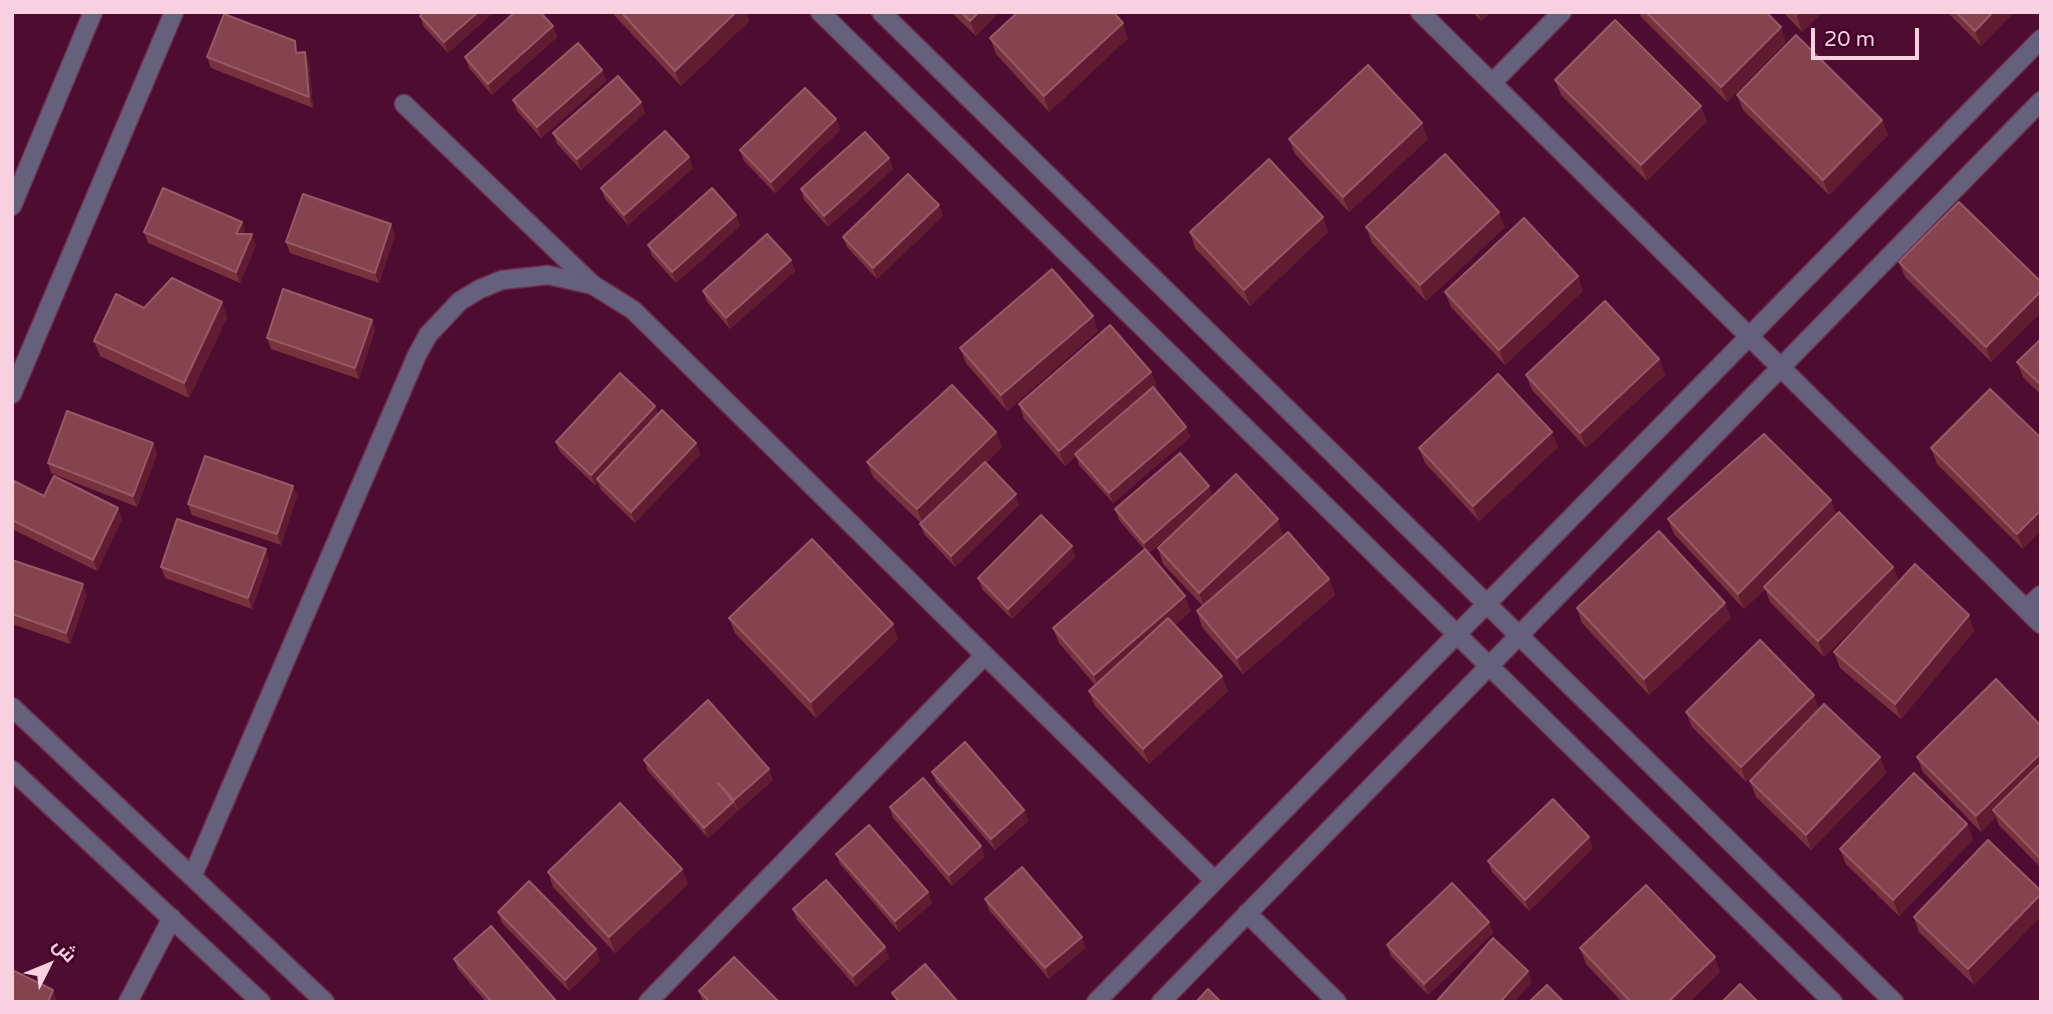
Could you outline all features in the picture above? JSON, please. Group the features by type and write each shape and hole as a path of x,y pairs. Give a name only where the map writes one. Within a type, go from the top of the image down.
{"street":[{"path":"12,206 93,12"},
{"path":"12,394 174,12"},
{"path":"820,12 1833,1002"},
{"path":"881,12 1894,1002"},
{"path":"1420,12 2041,624"},
{"path":"1492,83 1562,12"},
{"path":"1096,1002 2041,39"},
{"path":"1161,1002 2041,101"},
{"path":"404,104 593,285 634,310 1215,881"},
{"path":"192,877 416,355 428,335 460,301 502,280 548,275 593,285"},
{"path":"2026,609 2041,595"},
{"path":"648,1002 985,655"},
{"path":"12,707 325,1002"},
{"path":"12,770 261,1002"},
{"path":"1247,913 1337,1002"},
{"path":"128,1002 172,918"}],"building":[{"path":"424,12 478,12 444,42 420,16"},
{"path":"515,12 540,12 553,26 488,84 465,57"},
{"path":"621,12 736,12 675,71"},
{"path":"961,12 979,12 970,21"},
{"path":"1018,12 1113,12 1123,23 1044,96 990,38"},
{"path":"1646,12 1766,12 1781,27 1721,87"},
{"path":"1956,12 1993,12 1975,31"},
{"path":"224,14 295,41 296,53 305,52 309,97 207,57"},
{"path":"1615,20 1701,106 1641,165 1555,80"},
{"path":"1796,35 1882,120 1823,180 1737,95"},
{"path":"578,43 602,70 537,127 513,100"},
{"path":"1368,65 1422,123 1343,197 1289,139"},
{"path":"618,76 641,102 577,159 553,133"},
{"path":"805,88 836,119 771,182 740,150"},
{"path":"665,131 689,157 624,215 601,188"},
{"path":"865,132 889,158 824,216 801,189"},
{"path":"1445,154 1499,212 1420,285 1366,227"},
{"path":"1269,159 1323,217 1244,290 1190,232"},
{"path":"908,174 939,205 873,268 843,237"},
{"path":"163,188 242,222 236,234 252,234 236,272 144,232"},
{"path":"712,188 736,215 672,272 648,245"},
{"path":"303,194 391,224 375,273 286,242"},
{"path":"1959,202 2041,282 2041,291 1986,347 1899,262"},
{"path":"1524,218 1578,276 1499,350 1445,292"},
{"path":"767,234 791,260 726,318 703,291"},
{"path":"1052,269 1093,316 1001,395 960,348"},
{"path":"172,278 222,302 184,383 94,341 116,294 144,308"},
{"path":"283,289 372,320 355,368 267,338"},
{"path":"1605,301 1659,359 1580,433 1526,375"},
{"path":"1110,325 1151,372 1059,451 1019,404"},
{"path":"2041,339 2041,385 2017,362"},
{"path":"620,373 655,406 591,475 556,442"},
{"path":"1498,374 1552,432 1473,506 1419,448"},
{"path":"952,385 996,432 917,509 867,462"},
{"path":"1153,387 1186,427 1109,493 1075,454"},
{"path":"1990,389 2041,438 2041,510 2017,534 1931,448"},
{"path":"662,410 696,443 631,512 597,479"},
{"path":"67,411 153,443 133,496 48,463"},
{"path":"1764,434 1831,500 1738,594 1668,519"},
{"path":"1180,453 1209,486 1144,543 1115,509"},
{"path":"205,456 293,486 277,534 188,504"},
{"path":"985,462 1016,494 951,556 920,524"},
{"path":"1236,474 1278,519 1199,593 1158,548"},
{"path":"54,476 118,508 93,560 12,520 14,481 44,496"},
{"path":"1839,512 1893,567 1818,641 1764,587"},
{"path":"1041,515 1072,546 1008,609 978,578"},
{"path":"177,519 266,549 248,598 161,567"},
{"path":"1659,531 1725,603 1644,679 1577,608"},
{"path":"1288,532 1329,579 1237,658 1197,611"},
{"path":"812,539 893,624 811,702 729,618"},
{"path":"1145,549 1185,596 1094,675 1053,628"},
{"path":"12,560 83,584 66,633 12,614"},
{"path":"1915,564 1969,615 1895,704 1834,652"},
{"path":"1168,618 1222,676 1143,749 1089,691"},
{"path":"1760,640 1814,695 1741,767 1686,712"},
{"path":"1996,679 2041,726 2041,753 1976,816 1917,757"},
{"path":"708,700 769,769 734,800 718,783 733,802 704,828 644,760"},
{"path":"1824,704 1880,757 1806,835 1750,781"},
{"path":"965,742 1024,810 991,839 932,772"},
{"path":"2041,763 2041,859 1993,810"},
{"path":"1914,773 1967,824 1893,900 1840,849"},
{"path":"923,778 981,846 949,875 890,807"},
{"path":"1553,799 1589,837 1525,900 1488,861"},
{"path":"620,803 682,869 609,937 548,872"},
{"path":"869,825 928,892 895,921 836,854"},
{"path":"1988,840 2041,891 2041,894 1968,969 1914,917"},
{"path":"1022,867 1082,937 1045,968 985,899"},
{"path":"826,880 885,947 853,976 793,909"},
{"path":"529,881 596,949 565,980 498,912"},
{"path":"1452,883 1489,922 1424,984 1387,945"},
{"path":"1646,885 1715,957 1668,1002 1631,1002 1580,948"},
{"path":"491,926 557,1002 492,1002 454,959"},
{"path":"1493,938 1528,971 1500,1002 1436,1002"},
{"path":"734,957 779,1002 710,1002 699,991"},
{"path":"925,964 958,1002 899,1002 892,993"},
{"path":"12,970 53,990 48,1002 12,1002"},
{"path":"1740,984 1758,1002 1722,1002"},
{"path":"1547,985 1564,1002 1529,1002"},
{"path":"1208,989 1221,1002 1196,1002"}]}
